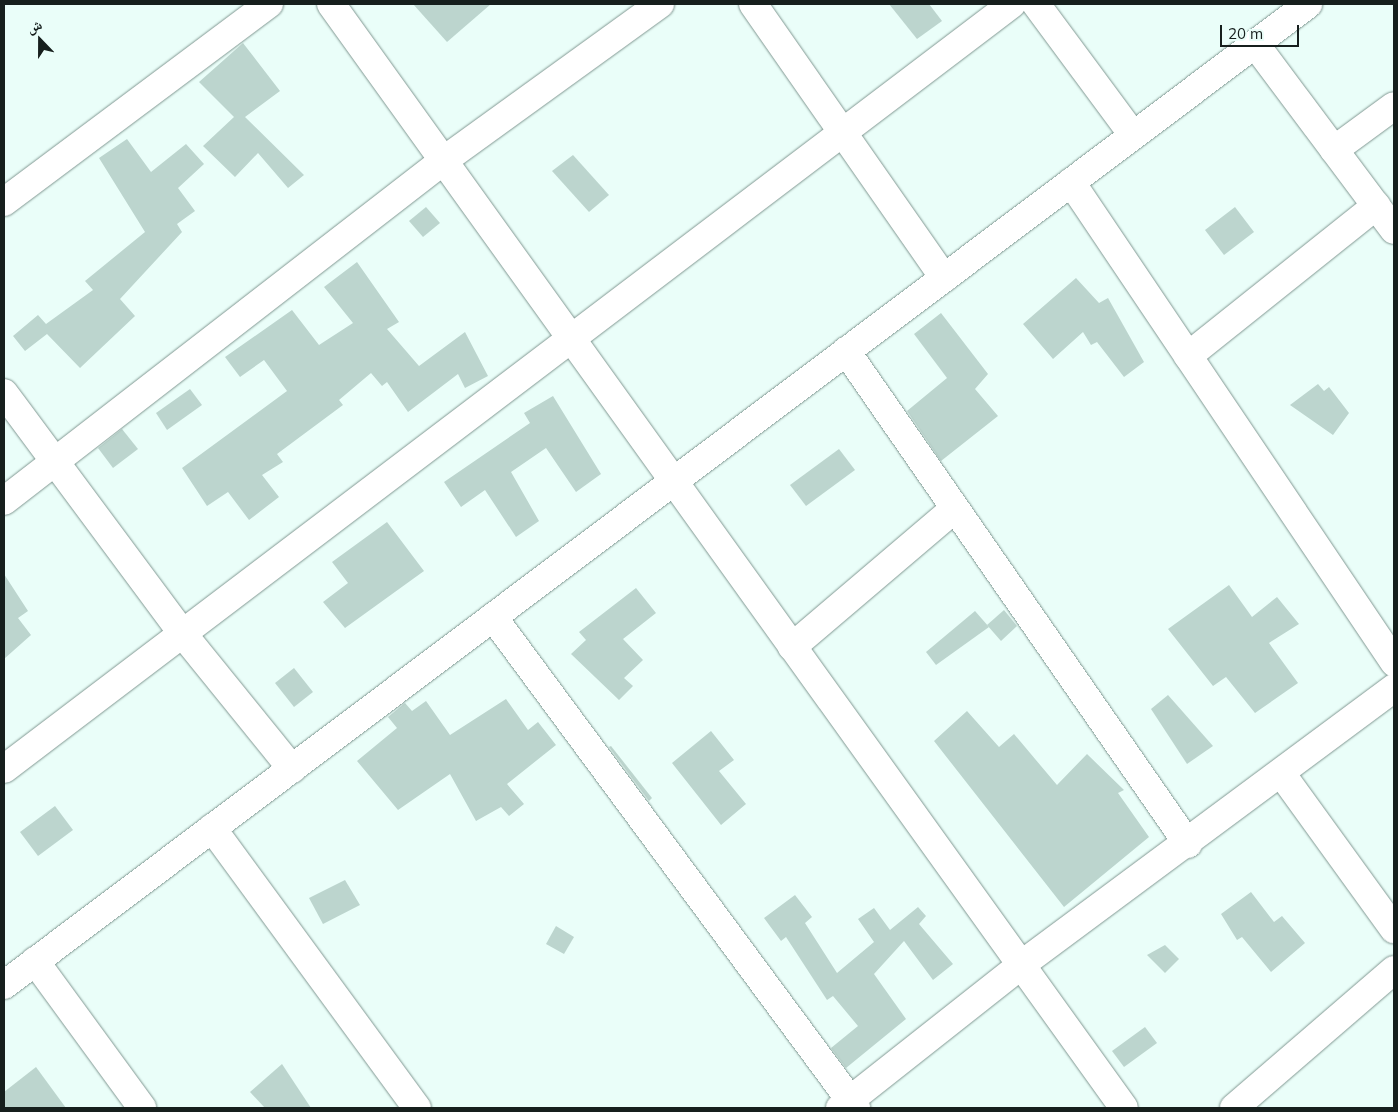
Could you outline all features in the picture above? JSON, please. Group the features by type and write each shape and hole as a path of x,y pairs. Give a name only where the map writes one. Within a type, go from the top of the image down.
{"street":[{"path":"4,202 269,4"},
{"path":"331,4 672,482 1124,1108"},
{"path":"4,500 443,161 660,4"},
{"path":"753,4 944,278"},
{"path":"4,769 569,337 1012,4"},
{"path":"1036,4 1133,135"},
{"path":"4,985 1308,4"},
{"path":"1255,44 1394,230"},
{"path":"1334,150 1394,106"},
{"path":"1071,182 1394,662"},
{"path":"1188,356 1376,206"},
{"path":"846,352 953,510 1188,844"},
{"path":"4,393 53,463 182,633 292,769"},
{"path":"792,648 953,510"},
{"path":"494,617 849,1106 1022,965 1188,844 1394,688"},
{"path":"1281,773 1394,929"},
{"path":"212,828 417,1108"},
{"path":"35,961 142,1108"},
{"path":"1234,1108 1394,970"}],"building":[{"path":"413,4 491,4 447,42"},
{"path":"889,4 929,4 942,21 917,39"},
{"path":"243,43 280,91 245,117 304,175 288,188 258,153 235,177 203,146 234,117 199,82"},
{"path":"127,139 151,172 186,144 204,164 178,188 195,211 177,224 182,232 120,299 135,316 80,368 47,334 25,351 13,336 38,315 46,324 93,290 85,281 145,232 99,158"},
{"path":"573,155 609,195 589,212 552,171"},
{"path":"426,207 440,223 423,237 409,221"},
{"path":"1235,207 1254,232 1224,255 1205,230"},
{"path":"357,262 399,322 387,329 419,366 465,332 488,376 465,388 458,374 408,412 387,382 382,386 371,373 339,400 343,405 277,454 283,462 262,475 279,497 249,520 228,492 207,506 182,468 287,391 264,360 240,377 225,357 292,310 319,345 353,323 324,287"},
{"path":"1076,278 1099,303 1108,298 1144,362 1124,377 1097,342 1091,345 1083,332 1053,359 1023,324"},
{"path":"941,313 988,374 975,389 998,416 941,461 907,411 947,378 914,334"},
{"path":"1318,384 1324,391 1329,387 1349,413 1333,435 1290,405"},
{"path":"190,389 202,405 167,430 156,413"},
{"path":"553,396 601,474 576,492 546,448 511,472 539,521 516,537 485,490 461,507 444,482 530,423 524,413"},
{"path":"122,429 138,449 113,468 98,448"},
{"path":"839,449 855,470 806,506 790,485"},
{"path":"387,522 424,571 345,628 323,602 348,583 332,562"},
{"path":"4,574 28,611 18,618 31,635 4,659"},
{"path":"1229,585 1252,617 1277,597 1299,624 1269,643 1298,683 1255,713 1226,677 1213,686 1168,629"},
{"path":"636,588 656,613 623,639 643,660 624,678 633,686 619,700 571,654 586,640 579,632"},
{"path":"1004,610 1017,626 1001,641 987,625"},
{"path":"975,611 989,627 936,665 926,652"},
{"path":"294,668 313,692 294,707 275,683"},
{"path":"1168,695 1213,746 1187,764 1151,709"},
{"path":"506,699 528,730 538,722 556,745 507,784 524,804 509,816 501,807 476,821 450,774 398,810 357,761 397,728 388,717 405,703 412,711 426,701 450,735"},
{"path":"967,711 999,747 1014,734 1057,785 1087,754 1124,790 1118,793 1149,837 1064,907 934,741"},
{"path":"711,731 734,760 719,771 746,804 721,825 672,763"},
{"path":"611,746 652,798 649,801 609,747"},
{"path":"55,806 73,830 38,856 20,832"},
{"path":"345,880 360,905 323,924 309,898"},
{"path":"1251,892 1274,922 1282,916 1305,943 1271,972 1242,937 1237,940 1221,914"},
{"path":"795,895 812,917 805,923 837,973 874,942 858,919 874,908 890,930 918,907 926,916 919,924 953,964 933,980 904,941 874,974 906,1019 846,1068 831,1048 858,1026 833,996 827,1000 786,937 781,941 764,918"},
{"path":"556,926 574,937 564,954 546,944"},
{"path":"1165,945 1179,959 1165,973 1147,955"},
{"path":"1145,1027 1157,1043 1124,1067 1112,1051"},
{"path":"282,1064 311,1108 265,1108 250,1092"},
{"path":"36,1067 66,1108 4,1108 4,1092"}]}
